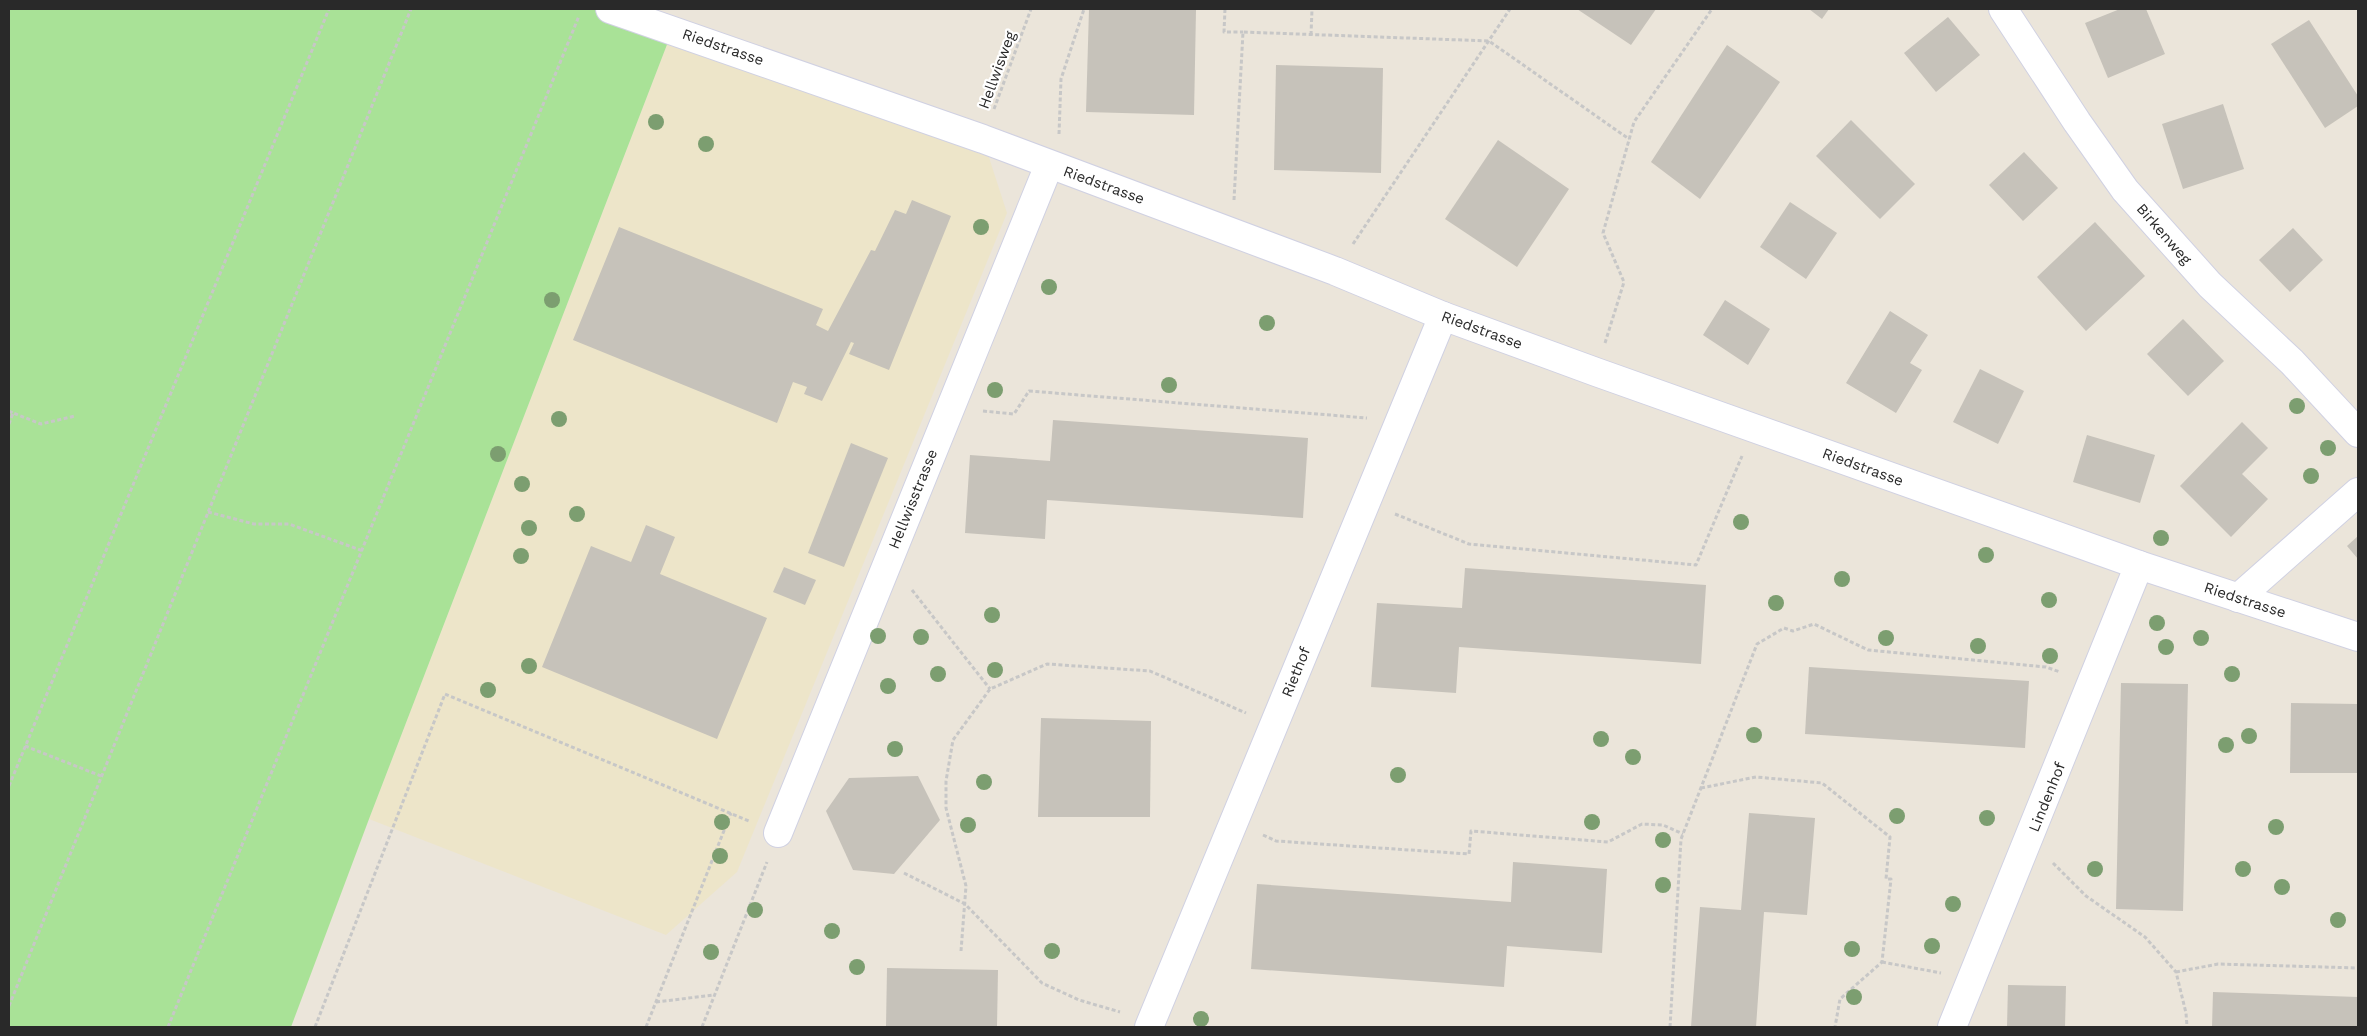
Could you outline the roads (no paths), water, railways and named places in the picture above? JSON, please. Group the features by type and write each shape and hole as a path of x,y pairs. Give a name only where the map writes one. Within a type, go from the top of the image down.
{"street":[{"name":"Riedstrasse","path":"610,9 983,139 1334,271 1443,316 1596,372 2139,565 2358,637"},
{"name":"Birkenweg","path":"2002,9 2125,190 2210,285 2292,362 2358,433"},
{"name":"Hellwisstrasse","path":"778,833 950,408 1053,166"},
{"name":"Riethof","path":"1150,1024 1443,316"},
{"path":"2238,598 2358,492"},
{"name":"Lindenhof","path":"1952,1027 2030,839 2139,565"}]}
